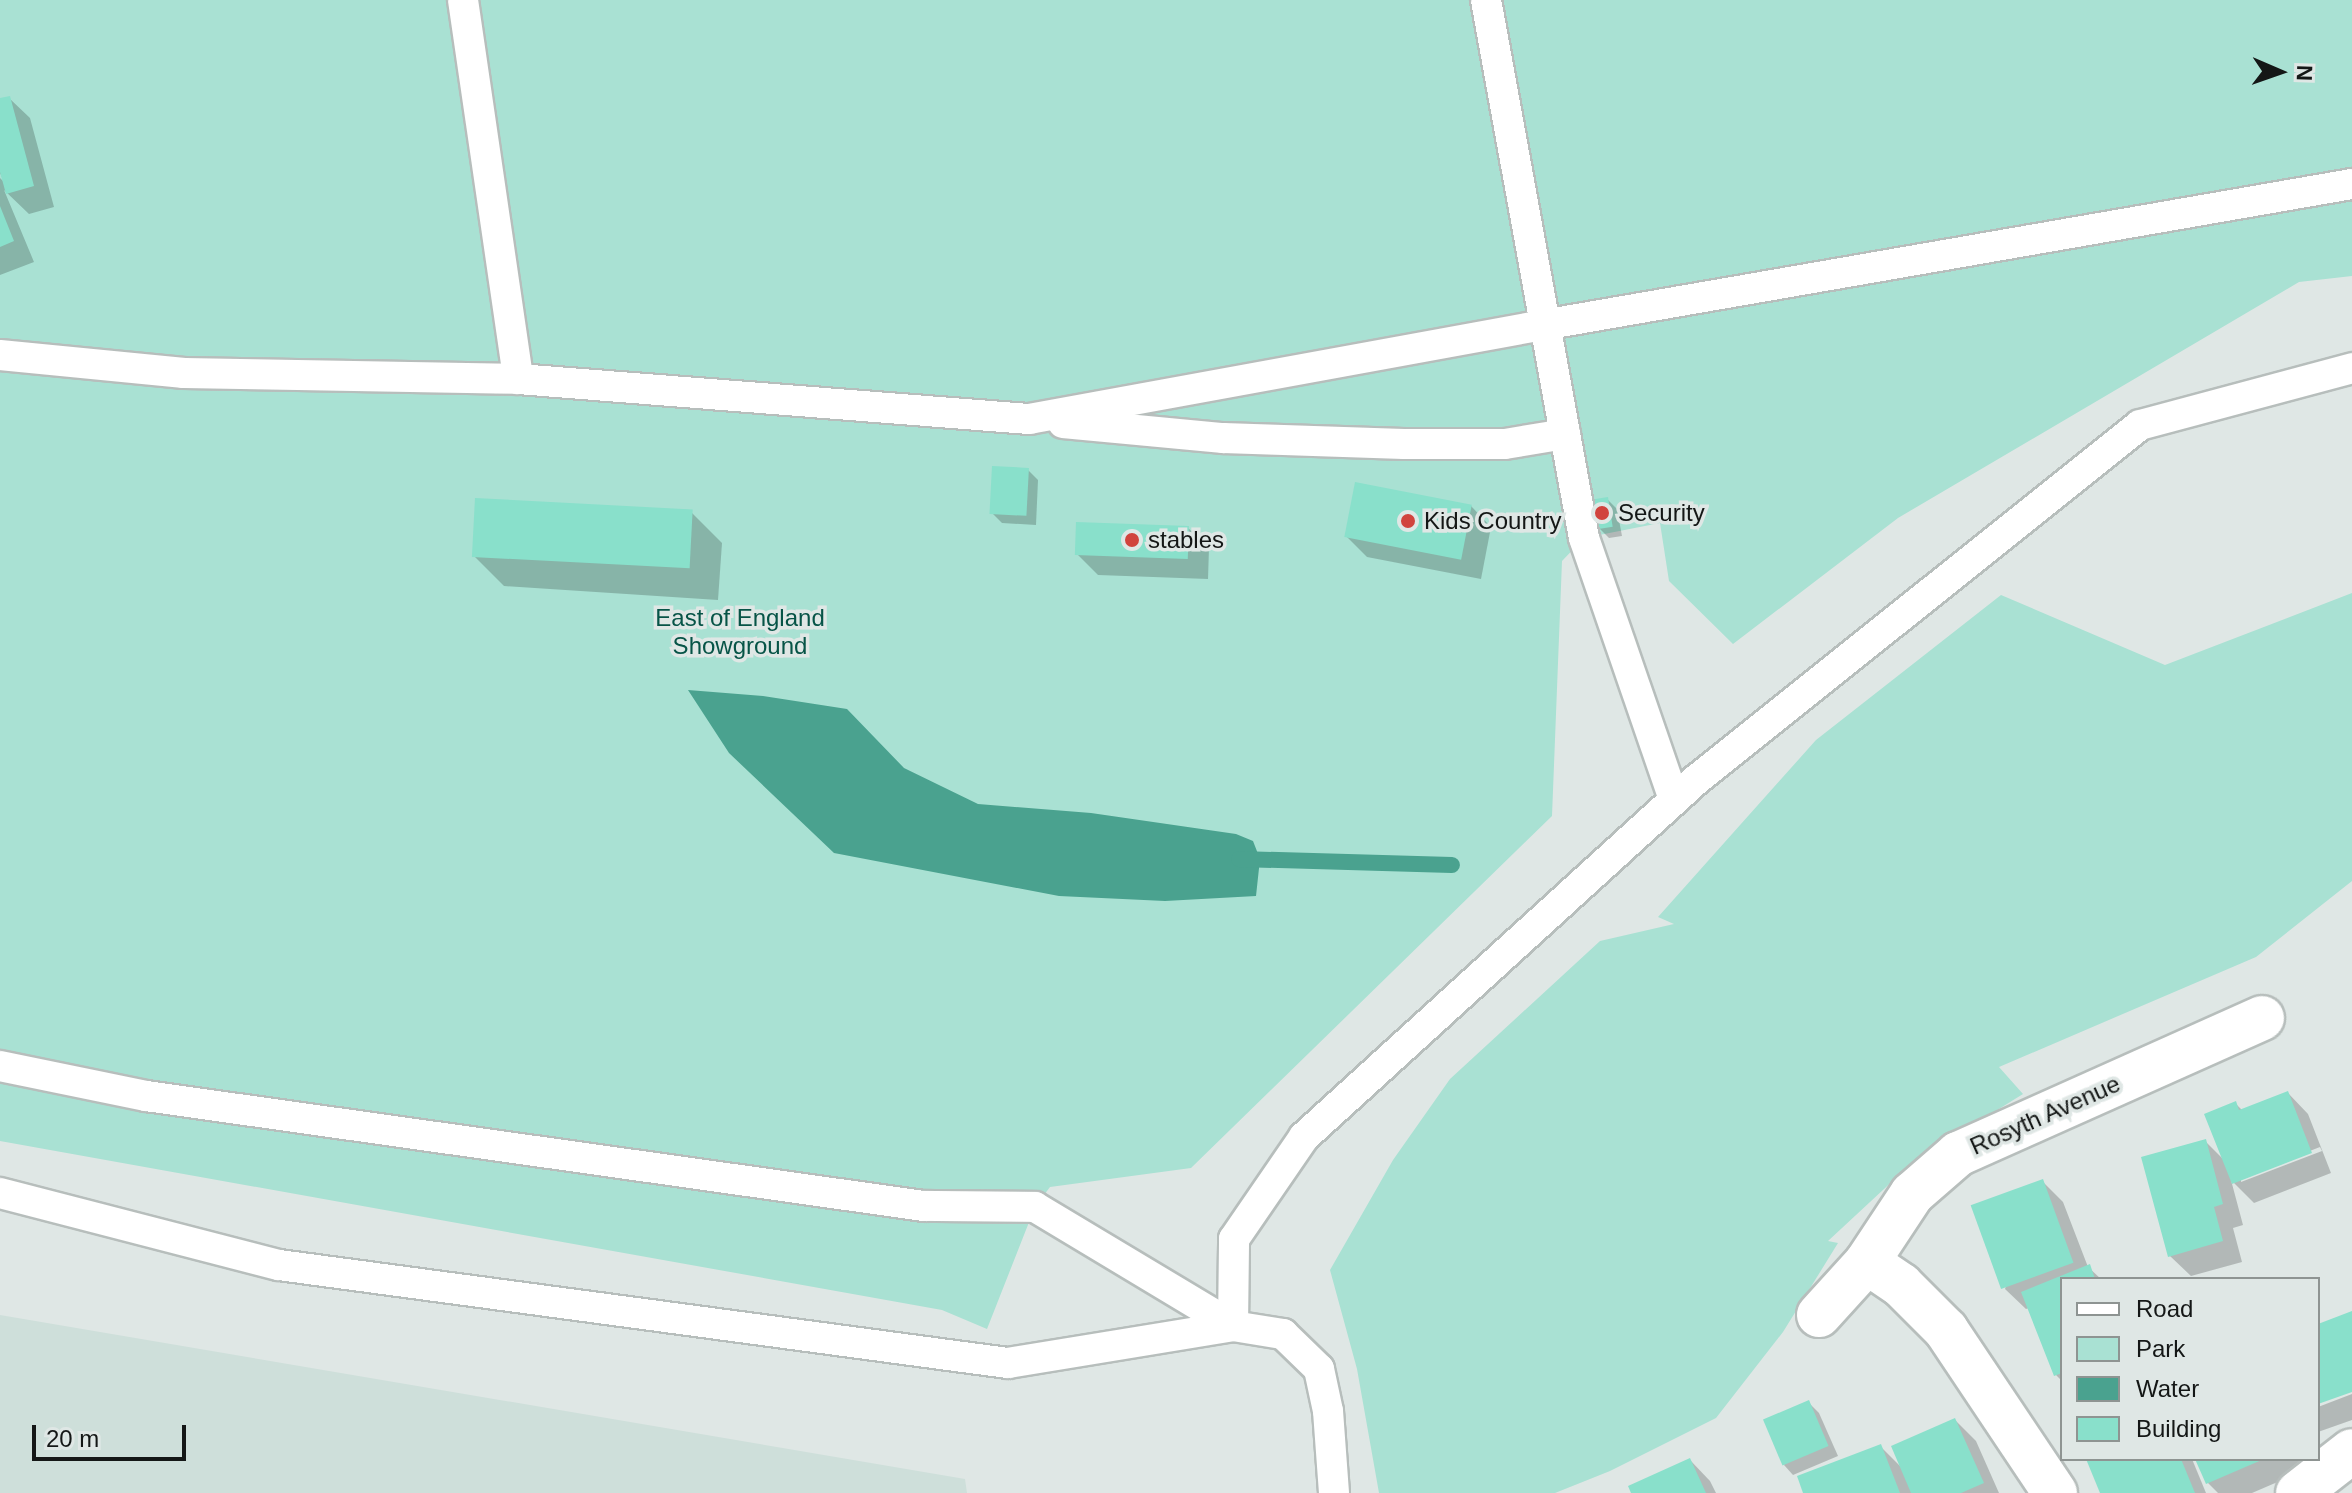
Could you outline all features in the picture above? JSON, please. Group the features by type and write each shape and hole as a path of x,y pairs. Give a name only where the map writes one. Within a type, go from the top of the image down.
{"street":[{"name":"Rosyth Avenue","path":"1819,1315 1867,1262 1912,1194 1958,1154 2262,1018"},
{"path":"1867,1262 1901,1285 1946,1330 2055,1493"},
{"path":"2298,1493 2352,1451"}],"lane":[{"path":"463,0 518,379"},
{"path":"1486,0 1584,538 1674,799"},
{"path":"1029,419 1543,325 2352,184"},
{"path":"0,355 184,373 518,379 1029,419 1223,438 1389,444 1505,444 1565,434"},
{"path":"1233,1326 1234,1239 1304,1137 1674,799 2140,425 2352,368"},
{"path":"0,1066 146,1096 924,1206 1035,1207 1233,1326"},
{"path":"0,1193 279,1265 1008,1363 1233,1326 1283,1334 1319,1369 1328,1411 1334,1493"}],"shaded area":[{"path":"0,1315 965,1479 967,1493 0,1493"}],"green space":[{"name":"East of England Showground","path":"0,0 2352,0 2352,276 2299,282 1898,518 1733,644 1669,581 1660,523 1584,538 1562,561 1552,816 1191,1168 1050,1187 1035,1207 987,1329 942,1310 0,1141"},
{"path":"2352,593 2352,881 2256,957 1999,1067 2023,1094 1912,1163 1828,1241 1838,1243 1783,1332 1716,1418 1610,1471 1555,1493 1379,1493 1357,1369 1330,1270 1393,1160 1450,1079 1600,941 1674,924 1658,917 1816,740 2001,595 2165,665"}],"water":[{"path":"688,690 763,696 847,709 904,768 978,804 1091,813 1236,834 1253,841 1260,859 1256,896 1165,901 1059,896 834,853 729,753"}],"building":[{"path":"10,96 34,186 6,194 0,172 0,98"},
{"path":"0,206 14,241 0,247"},
{"path":"992,466 1029,468 1026,516 989,514"},
{"name":"Kids Country","path":"1355,482 1472,505 1461,560 1344,537"},
{"name":"Security","path":"1608,497 1613,527 1597,529 1592,500"},
{"path":"475,498 693,509 690,568 472,557"},
{"name":"stables","path":"1076,522 1189,526 1188,559 1075,555"},
{"path":"2288,1091 2312,1153 2232,1184 2204,1114 2236,1101 2239,1110"},
{"path":"2206,1139 2223,1204 2214,1207 2223,1241 2168,1257 2141,1157"},
{"path":"2043,1179 2073,1263 2001,1289 1971,1205"},
{"path":"2090,1264 2094,1277 2060,1277 2060,1374 2054,1376 2021,1292"},
{"path":"2352,1311 2352,1392 2320,1403 2320,1323"},
{"path":"1809,1400 1829,1446 1783,1466 1763,1420"},
{"path":"1955,1418 1984,1483 1961,1493 1911,1493 1891,1446"},
{"path":"1881,1444 1900,1493 1803,1493 1797,1476"},
{"path":"1690,1458 1706,1493 1631,1493 1628,1486"},
{"path":"2087,1461 2182,1461 2195,1493 2100,1493"},
{"path":"2196,1461 2259,1461 2206,1484"}],"waterway":[{"path":"1239,859 1452,865"}],"place":[{"name":"Security","path":"1602,513"},
{"name":"Kids Country","path":"1408,521"},
{"name":"stables","path":"1132,540"}]}
